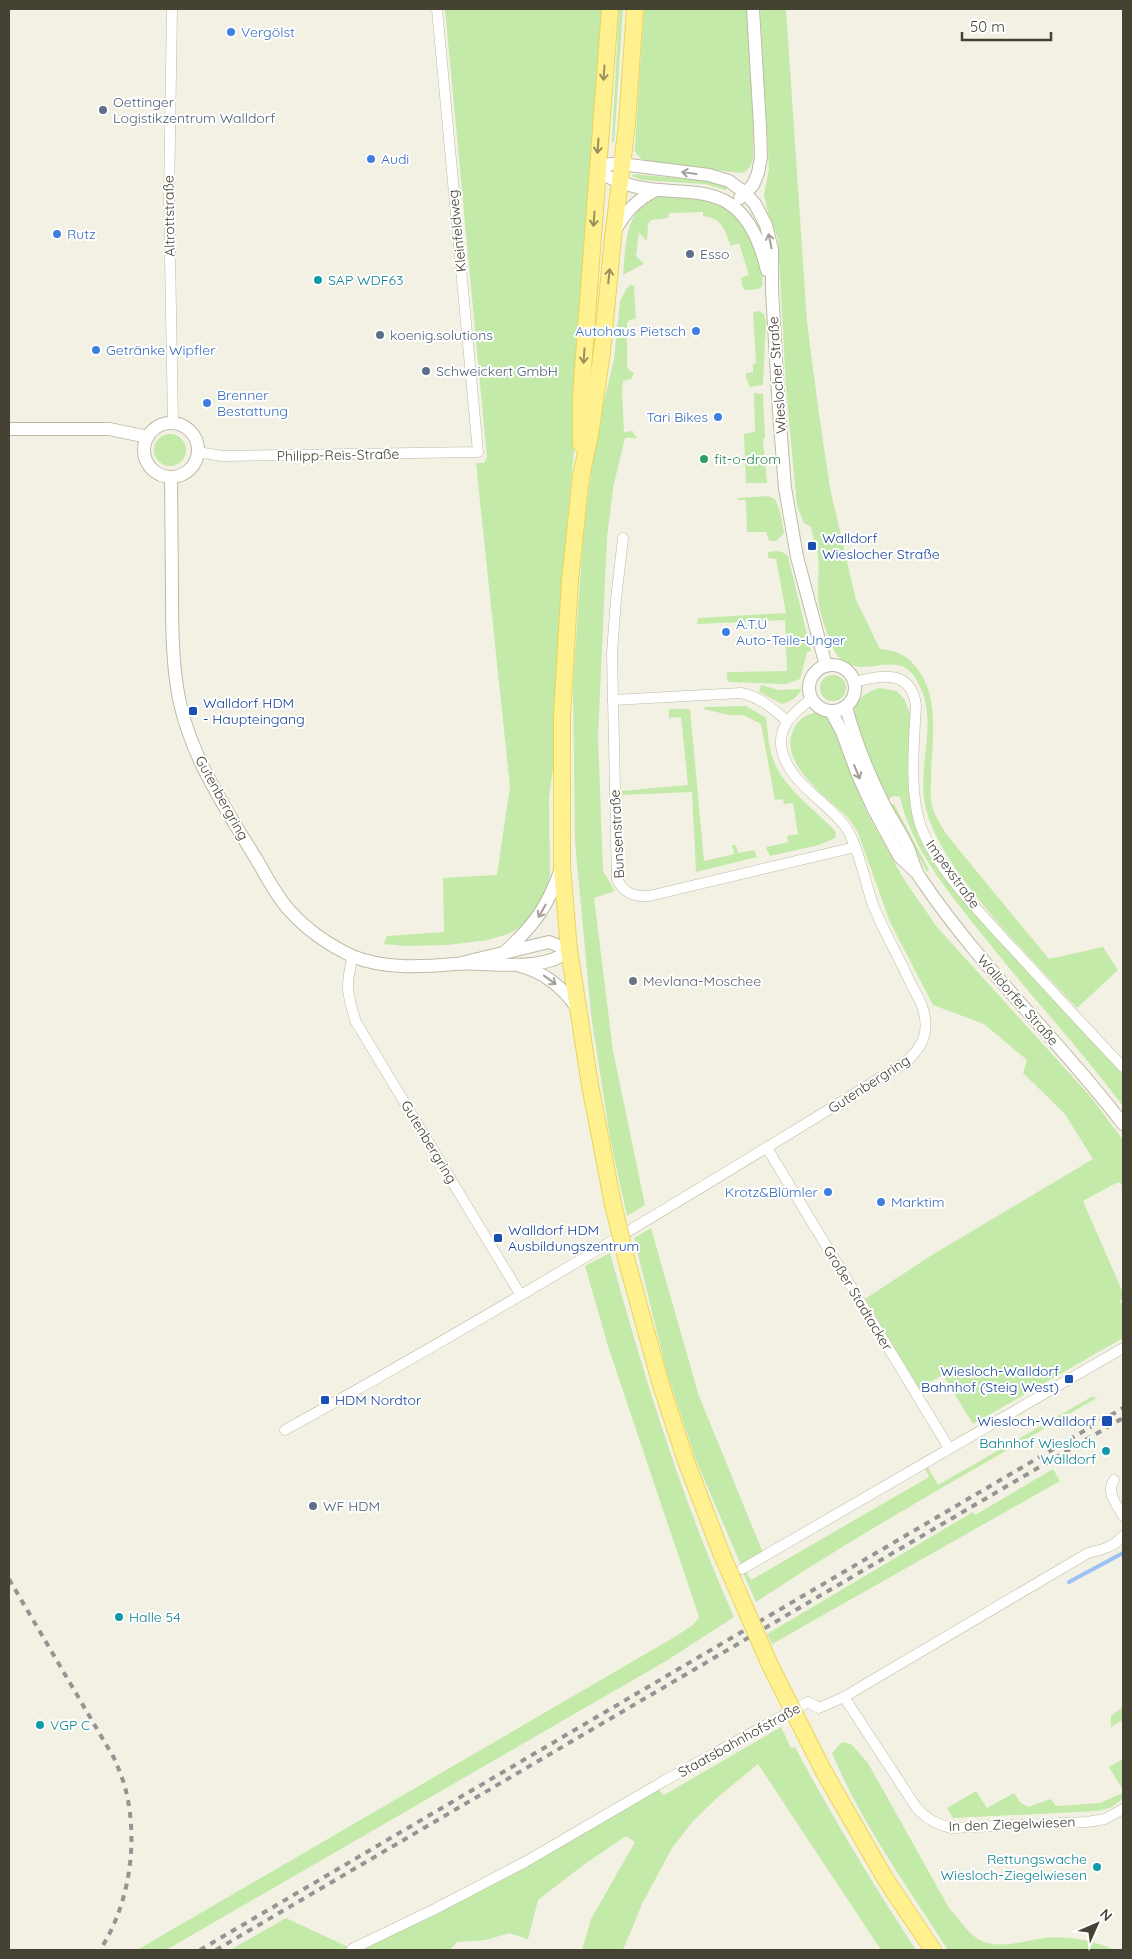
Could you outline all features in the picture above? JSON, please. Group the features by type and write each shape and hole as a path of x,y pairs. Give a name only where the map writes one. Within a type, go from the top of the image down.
{"main road":[{"path":"610,9 581,396 581,476 570,581 563,701 562,867 569,950 590,1085 613,1204 664,1395 686,1461 722,1555 770,1665 824,1772 886,1880 933,1950"},
{"path":"581,476 590,435 596,393 630,93 635,9"}],"street":[{"name":"Altrottstraße","path":"172,9 169,180 173,423"},
{"name":"Kleinfeldweg","path":"438,9 478,452"},
{"path":"733,206 753,185 758,173 760,157 760,127 752,9"},
{"name":"Wieslocher Straße","path":"597,170 611,164 621,164 709,175 729,181 745,193 755,204 766,225 772,250 772,290 786,488 797,557 826,666"},
{"name":"Wieslocher Straße","path":"597,170 610,179 620,182 656,190 696,192 714,196 733,206 745,218 757,240 764,256 772,290"},
{"path":"613,238 620,222 634,205 644,196 656,190"},
{"path":"173,423 183,426 192,433 197,442 198,452 196,460 186,472 171,477 154,471 148,464 144,446 148,437 158,426 173,423"},
{"path":"9,429 109,429 148,437"},
{"name":"Philipp-Reis-Straße","path":"198,452 222,456 478,452"},
{"name":"Gutenbergring","path":"171,477 172,618 177,688 195,748 208,778 290,911 320,938 353,956 374,963 402,965 513,964 551,962 569,950 549,942 457,964"},
{"name":"Bunsenstraße","path":"623,538 613,644 617,879 621,887 636,896 649,896 854,847"},
{"path":"826,666 842,667 850,673 854,682 853,698 846,706 831,711 823,709 812,698 811,678 815,672 826,666"},
{"name":"Impexstraße","path":"854,682 890,677 900,678 910,687 915,697 916,706 915,800 921,827 927,840 964,893 1082,1025 1121,1062"},
{"path":"613,700 752,695 765,702 786,721 812,698"},
{"name":"Walldorfer Straße","path":"846,706 853,735 868,770 908,849 917,873"},
{"name":"Walldorfer Straße","path":"831,711 842,732 858,775 874,810 899,856 917,873 965,938 1097,1090 1123,1124"},
{"name":"Gutenbergring","path":"285,1430 378,1378 767,1148 906,1062 914,1055 924,1038 926,1028 923,1008 882,925 846,828 802,784 787,762 782,751 781,739 786,721"},
{"path":"505,952 540,916 554,889 562,867"},
{"name":"Gutenbergring","path":"353,956 348,977 347,994 356,1022 520,1294"},
{"path":"513,964 530,968 548,979 569,996 579,1009"},
{"name":"Großer Stadtacker","path":"767,1148 949,1448"},
{"path":"742,1569 1123,1348"},
{"path":"1114,1480 1111,1484 1111,1495 1123,1516"},
{"name":"Staatsbahnhofstraße","path":"352,1949 435,1909 525,1862 664,1781 808,1702 819,1708 844,1697 1088,1553 1106,1548 1118,1542 1123,1536"},
{"name":"In den Ziegelwiesen","path":"844,1697 916,1807 922,1814 940,1826 952,1828 1087,1822 1105,1819 1123,1810"}],"green space":[{"path":"445,9 602,9 577,340 574,451 564,561 554,762 549,798 550,875 546,892 532,916 519,928 508,934 488,940 447,945 405,946 384,944 387,936 444,932 443,878 497,875 510,787 476,463 484,463 487,458"},
{"path":"619,9 623,9 614,143 612,141"},
{"path":"644,9 748,9 754,113 753,159 749,168 744,172 652,163 637,155 634,149"},
{"path":"760,9 786,9 807,322 830,488 856,600 880,649 899,653 908,659 913,663 927,685 933,723 931,803 946,834 1049,959 1103,947 1118,970 1077,1008 989,912 948,857 933,830 925,804 923,789 928,726 927,710 924,696 916,678 909,670 900,665 858,667 843,661 837,655 824,624 818,600 818,556 811,527 804,523 797,506 786,388 778,239 768,213 764,195 769,169"},
{"path":"633,174 709,181 727,186 728,188 725,190 705,184 642,180 632,176"},
{"path":"660,196 711,199 741,218 761,263 762,286 758,289 745,290 741,278 749,275 739,243 731,246 719,222 710,217 703,216 703,212 669,213 668,218 651,220 648,224 647,241 639,233 636,256 644,264 623,275 629,228 633,218 639,209"},
{"path":"631,285 634,286 636,319 629,320 627,323 627,368 634,373 631,379 623,381 622,392 624,432 633,431 634,435 638,438 625,438 613,488 607,538 598,736 603,871 615,891 594,898 613,1051 645,1205 627,1216 610,1138 591,1014 575,841 573,684 583,538 595,440 614,359 620,301 627,288"},
{"path":"759,311 764,314 766,321 763,385 750,387 746,373 753,372 753,364 756,363 753,312"},
{"path":"754,393 763,394 765,438 763,439 767,483 746,483 744,434 755,432"},
{"path":"170,434 181,439 186,450 181,461 170,466 159,461 154,450 159,439"},
{"path":"768,496 775,499 780,511 784,533 776,541 769,541 766,532 747,532 746,500 737,500 738,498"},
{"path":"776,551 788,556 811,651 807,652 800,679 786,684 729,682 727,673 730,672 787,671 785,620 697,624 698,618 786,613 776,559 768,558 768,552"},
{"path":"833,675 843,678 846,688 843,698 833,701 823,698 820,688 823,678"},
{"path":"761,685 779,690 802,689 789,702 782,704 759,692"},
{"path":"879,688 897,691 904,699 910,713 908,784 916,829 940,866 1123,1070 1123,1106 948,891 914,837 900,797 894,796 887,800 862,744 854,713 862,697"},
{"path":"746,706 766,718 772,756 783,778 836,832 835,838 819,845 770,856 767,847 788,842 787,836 798,834 793,803 784,804 783,799 775,800 761,724 743,715 729,715 704,709 705,707"},
{"path":"669,709 690,709 704,861 734,854 732,845 736,845 738,853 754,850 757,857 696,872 692,792 621,795 621,791 688,785 681,717 669,718"},
{"path":"817,712 830,717 867,813 905,881 937,927 1090,1096 1123,1140 1123,1186 1118,1182 1083,1201 1123,1293 1123,1298 1120,1301 1123,1306 1123,1338 973,1424 943,1375 919,1388 865,1299 932,1255 1093,1159 1065,1114 1023,1073 1027,1060 984,1024 933,1005 890,922 858,833 848,818 804,776 791,752 791,739 795,727 804,717"},
{"path":"894,804 929,870 927,872 890,805"},
{"path":"651,1228 699,1396 763,1553 741,1565 696,1460 667,1373 634,1238"},
{"path":"610,1253 636,1346 665,1438 697,1528 734,1617 666,1661 166,1950 137,1950 673,1638 693,1625 699,1617 608,1346 585,1266"},
{"path":"1093,1396 1095,1398 1100,1396 883,1522 756,1602 743,1573 746,1572 751,1580 929,1477 925,1468 927,1466 938,1485"},
{"path":"1053,1469 1060,1481 772,1644 767,1634 973,1512 975,1515"},
{"path":"1123,1707 1123,1720 1111,1727 1111,1716"},
{"path":"781,1727 791,1748 795,1747 853,1850 916,1950 881,1950 758,1764 718,1797 693,1821 672,1848 642,1904 623,1950 582,1950 591,1919 635,1842 626,1836 582,1866 538,1900 528,1939 509,1933 486,1940 457,1942 450,1950 230,1950 286,1918 348,1947 438,1910 658,1789 664,1795"},
{"path":"842,1742 851,1744 868,1763 949,1908 974,1936 994,1944 1012,1944 1046,1938 1072,1938 1089,1941 1114,1950 948,1950 886,1854 844,1779 832,1753"},
{"path":"1123,1759 1123,1790 1109,1767"},
{"path":"1123,1790 1123,1799 1110,1808 1097,1811 953,1818 947,1808 976,1791 987,1808 1014,1793 1020,1802 1028,1807 1051,1799 1055,1805 1059,1806 1100,1803 1122,1793"}],"waterway":[{"path":"1069,1582 1123,1553"}],"railway":[{"path":"200,1950 1123,1408"},
{"path":"216,1950 1123,1418"},
{"path":"9,1579 114,1758 125,1787 131,1828 129,1871 119,1913 100,1950"}],"place":[{"name":"Vergölst","path":"231,32"},
{"name":"Oettinger Logistikzentrum Walldorf","path":"103,110"},
{"name":"Audi","path":"371,159"},
{"name":"Rutz","path":"57,234"},
{"name":"Esso","path":"690,254"},
{"name":"SAP WDF63","path":"318,280"},
{"name":"Autohaus Pietsch","path":"696,331"},
{"name":"koenig.solutions","path":"380,335"},
{"name":"Getränke Wipfler","path":"96,350"},
{"name":"Schweickert GmbH","path":"426,371"},
{"name":"Brenner Bestattung","path":"207,403"},
{"name":"Tari Bikes","path":"718,417"},
{"name":"fit-o-drom","path":"704,459"},
{"name":"Walldorf Wieslocher Straße","path":"812,546"},
{"name":"A.T.U Auto-Teile-Unger","path":"726,632"},
{"name":"Walldorf HDM - Haupteingang","path":"193,711"},
{"name":"Mevlana-Moschee","path":"633,981"},
{"name":"Krotz&Blümler","path":"828,1192"},
{"name":"Marktim","path":"881,1202"},
{"name":"Walldorf HDM Ausbildungszentrum","path":"498,1238"},
{"name":"Wiesloch-Walldorf Bahnhof (Steig West)","path":"1069,1379"},
{"name":"HDM Nordtor","path":"325,1400"},
{"name":"Wiesloch-Walldorf","path":"1107,1421"},
{"name":"Bahnhof Wiesloch Walldorf","path":"1106,1451"},
{"name":"WF HDM","path":"313,1506"},
{"name":"Halle 54","path":"119,1617"},
{"name":"VGP C","path":"40,1725"},
{"name":"Rettungswache Wiesloch-Ziegelwiesen","path":"1097,1867"}]}
